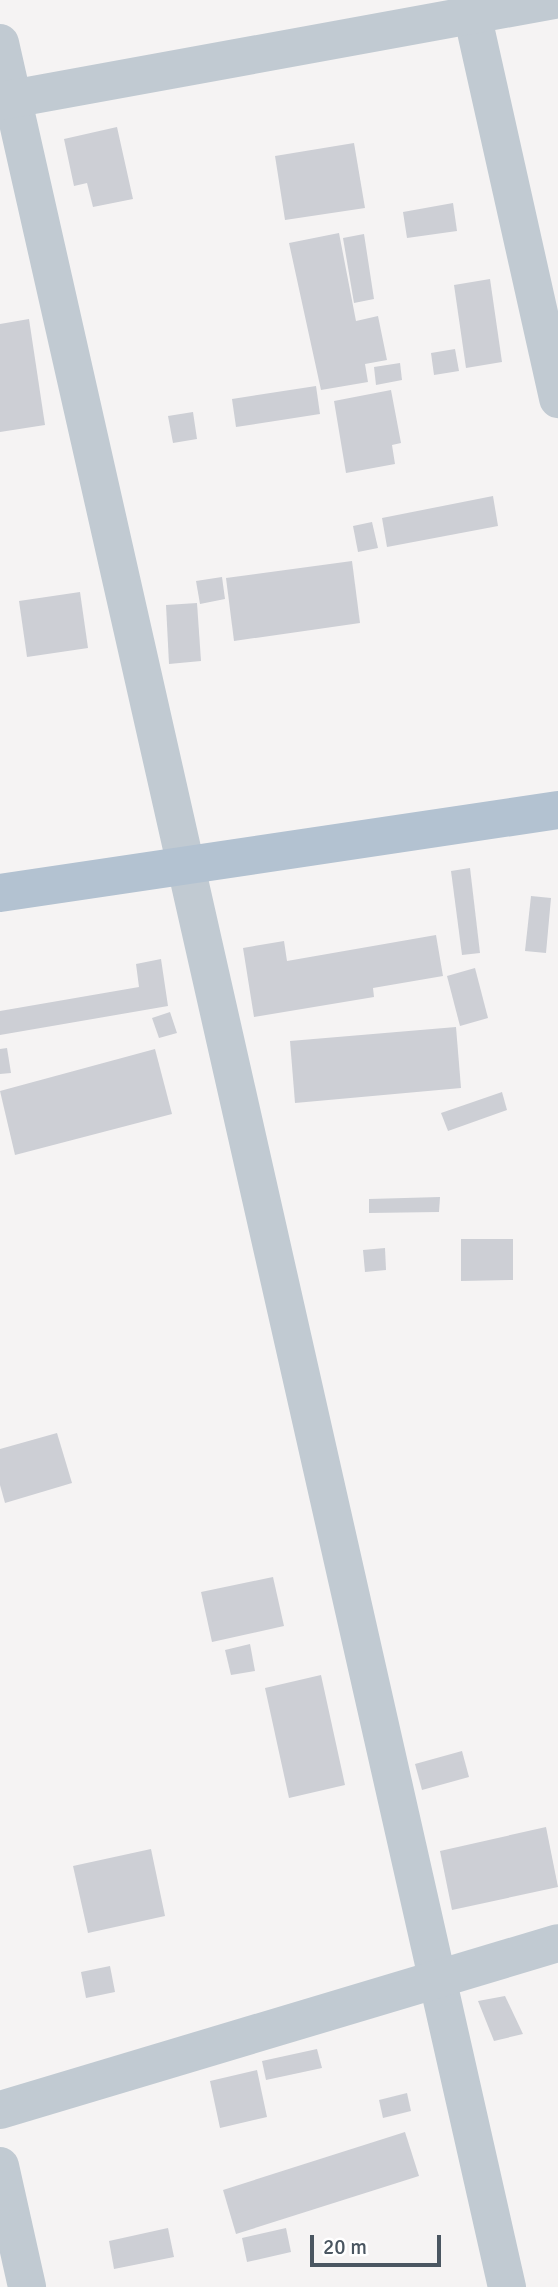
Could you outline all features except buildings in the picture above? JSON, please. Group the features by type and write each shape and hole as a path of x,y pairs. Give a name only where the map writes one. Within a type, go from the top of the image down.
{"main road":[{"path":"0,893 558,810"}],"street":[{"path":"6,100 471,7 554,0"},
{"path":"471,7 558,399"},
{"path":"0,43 6,100 186,865 507,2287"},
{"path":"0,2110 558,1943"},
{"path":"0,2166 27,2287"}]}
